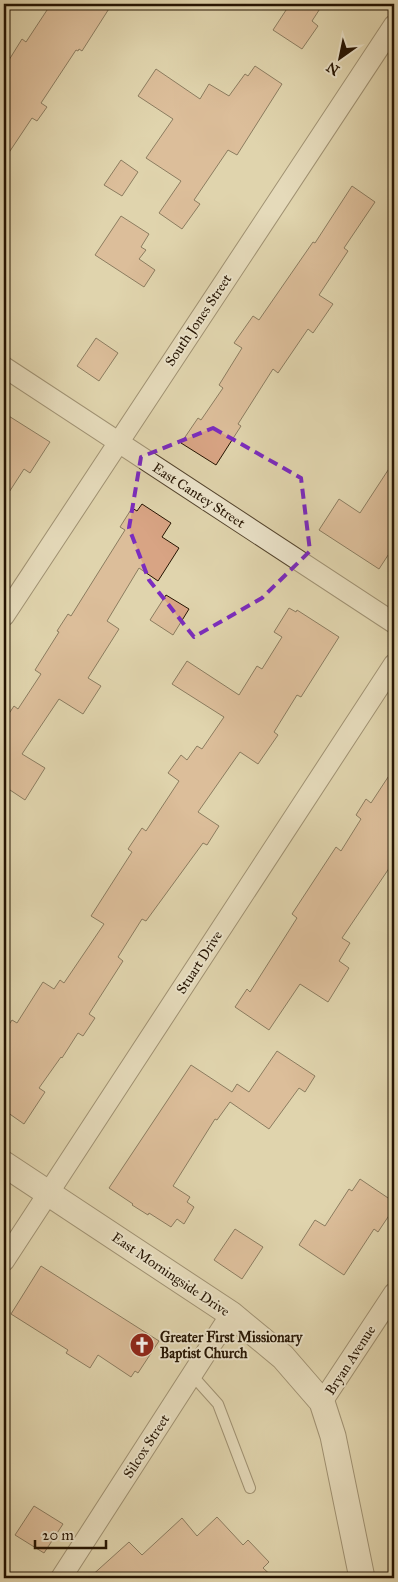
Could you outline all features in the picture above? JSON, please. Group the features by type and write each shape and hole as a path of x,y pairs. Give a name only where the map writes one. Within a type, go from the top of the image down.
{"street":[{"name":"South Jones Street","path":"4,616 394,25"},
{"name":"East Cantey Street","path":"4,367 394,623"},
{"name":"Stuart Drive","path":"4,1261 394,664"},
{"name":"East Morningside Drive","path":"4,1164 231,1314 283,1357 322,1402 332,1436 362,1578"},
{"name":"Bryan Avenue","path":"322,1402 394,1293"},
{"name":"Silcox Street","path":"61,1578 231,1314"}],"lane":[{"path":"192,1375 218,1404 250,1488"}],"highlighted area":[{"path":"213,428 301,478 310,551 262,598 194,637 149,580 129,528 141,457"}],"building":[{"path":"51,4 112,4 82,51 76,50 41,103 47,107 37,121 32,118 4,160 4,68 22,39 26,42"},
{"path":"290,4 323,4 312,21 318,26 302,49 273,30"},
{"path":"255,66 282,84 237,155 228,150 194,200 200,204 182,229 159,213 181,181 146,158 173,119 138,96 156,69 200,99 209,84 229,96 245,74 248,76"},
{"path":"121,160 138,172 122,196 104,185"},
{"path":"352,186 375,202 344,248 348,251 319,295 333,304 313,333 308,329 278,373 273,369 238,424 241,426 216,465 181,443 198,418 201,420 223,388 219,385 242,348 234,343 253,316 259,320 313,242 315,243"},
{"path":"121,216 149,234 141,247 146,250 139,259 155,270 144,287 95,255"},
{"path":"96,338 118,353 99,381 77,366"},
{"path":"4,413 50,442 30,473 24,469 4,500"},
{"path":"394,461 394,546 379,569 319,530 339,499 360,513"},
{"path":"142,504 171,523 162,537 179,548 158,581 139,568 107,621 119,629 88,678 101,686 83,714 59,699 22,754 45,768 25,800 4,786 4,721 14,706 18,709 41,674 35,670 59,632 57,631 68,614 71,616 125,530 120,527 132,508 137,511"},
{"path":"166,595 189,609 173,635 150,620"},
{"path":"289,608 296,612 297,610 339,637 301,697 297,695 274,732 278,735 258,764 240,752 198,812 219,826 207,845 203,843 146,921 142,919 118,957 123,961 89,1014 95,1018 83,1036 78,1033 39,1088 45,1092 24,1124 4,1110 4,1032 12,1020 17,1023 43,982 54,989 60,980 64,983 104,924 91,916 132,852 128,849 142,828 146,831 179,781 168,773 181,755 187,760 197,746 202,749 224,717 172,684 187,661 239,695 257,666 262,669 282,637 274,632"},
{"path":"394,768 394,861 342,938 350,943 339,961 349,968 328,1002 300,984 269,1030 235,1007 247,989 250,992 297,918 292,914 336,847 341,851 361,819 356,815 366,799 371,803"},
{"path":"277,1051 315,1076 305,1092 299,1088 269,1129 230,1102 217,1120 215,1119 173,1186 190,1197 187,1202 194,1207 184,1224 177,1219 171,1227 132,1205 109,1188 191,1065 232,1092 237,1084 249,1092"},
{"path":"360,1179 394,1202 394,1208 378,1232 374,1229 344,1275 299,1245 315,1220 325,1226 349,1189 352,1191"},
{"path":"235,1229 263,1247 242,1279 214,1260"},
{"path":"41,1266 159,1341 138,1373 135,1371 131,1377 98,1355 90,1368 66,1353 68,1350 11,1314"},
{"path":"34,1506 63,1524 44,1553 15,1535"},
{"path":"217,1517 243,1545 248,1540 269,1562 263,1568 274,1578 89,1578 129,1542 142,1555 182,1518 197,1536"}],"place":[{"name":"Greater First Missionary Baptist Church","path":"142,1345"}]}
